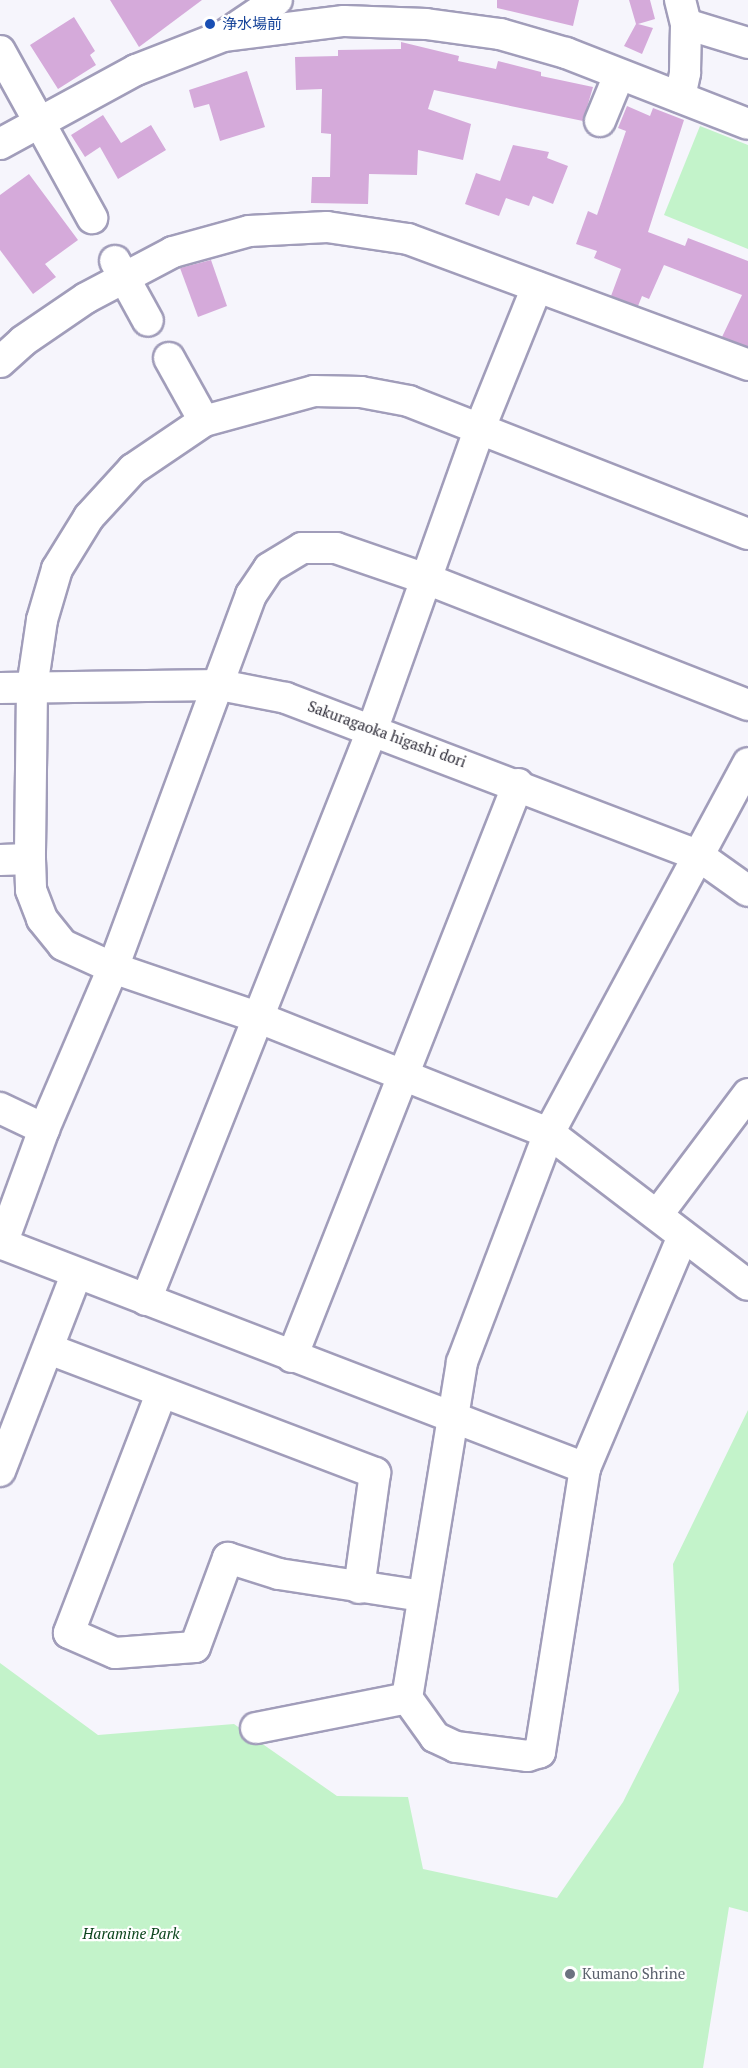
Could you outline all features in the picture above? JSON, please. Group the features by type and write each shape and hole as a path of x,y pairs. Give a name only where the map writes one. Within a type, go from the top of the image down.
{"street":[{"path":"223,36 277,0"},
{"path":"0,144 136,70 223,36 339,10 501,34 566,53 748,124"},
{"path":"680,97 686,73 683,12 748,43"},
{"path":"0,51 92,218"},
{"path":"600,121 619,75"},
{"path":"0,363 23,341 86,298 119,270 249,231 327,227 408,239 748,364"},
{"path":"119,270 148,321"},
{"path":"146,1300 373,728 429,580 480,428 537,287"},
{"path":"170,358 204,421"},
{"path":"748,534 409,401 361,392 314,391 204,421 133,469 89,518 57,569 42,620 32,688 30,859 31,890 42,920 63,945 113,968 257,1017 549,1133 748,1285"},
{"path":"585,1468 450,1419 1,1244 44,1129 113,968 220,685 251,595 269,568 302,548 336,548 429,580 748,705"},
{"name":"Sakuragaoka higashi dori","path":"0,688 220,685 286,698 373,728 699,856 748,891"},
{"path":"683,1236 585,1468 540,1752 528,1756 456,1747 435,1737 407,1698 450,1419 462,1362 549,1133 748,763"},
{"path":"292,1358 406,1076 519,784"},
{"path":"0,860 30,859"},
{"path":"658,1214 748,1094"},
{"path":"0,1108 44,1129"},
{"path":"0,1471 76,1275"},
{"path":"48,1349 161,1394 375,1473 359,1588"},
{"path":"161,1394 69,1633 115,1653 195,1647 228,1558 279,1574 423,1596"},
{"path":"256,1728 407,1698"}],"green space":[{"path":"700,126 748,145 748,249 664,215"},
{"name":"Haramine Park","path":"748,1410 748,1912 729,1907 703,2068 0,2068 0,1663 98,1735 234,1724 337,1796 408,1797 423,1869 557,1898 623,1802 679,1691 673,1564"}],"building":[{"path":"110,0 202,0 139,47"},
{"path":"497,0 579,0 573,26 497,8"},
{"path":"629,0 650,0 655,19 638,24 653,28 642,54 624,46 636,24"},
{"path":"74,17 95,51 90,55 96,65 58,89 30,45"},
{"path":"401,42 459,56 458,61 496,69 498,61 541,72 541,76 593,87 583,121 434,90 428,109 471,124 463,160 418,150 417,175 369,174 368,204 311,203 312,177 330,177 331,134 321,133 322,89 296,90 295,57 338,56 338,50 401,49"},
{"path":"247,71 265,127 220,141 209,104 194,108 189,90"},
{"path":"627,106 650,116 653,108 684,120 648,232 685,246 688,238 748,261 748,347 722,337 742,295 664,265 649,299 642,296 638,306 611,296 621,269 594,258 597,251 576,244 588,211 597,215 626,131 618,128"},
{"path":"103,115 121,143 151,125 166,150 118,179 100,147 85,157 71,135"},
{"path":"513,145 549,152 547,158 568,166 553,204 533,196 529,206 506,198 499,216 465,204 476,173 500,181"},
{"path":"29,174 78,240 45,264 56,277 33,294 0,250 0,195"},
{"path":"211,260 227,306 198,317 180,268"}],"place":[{"name":"浄水場前","path":"210,24"},
{"name":"Kumano Shrine","path":"570,1974"}]}
